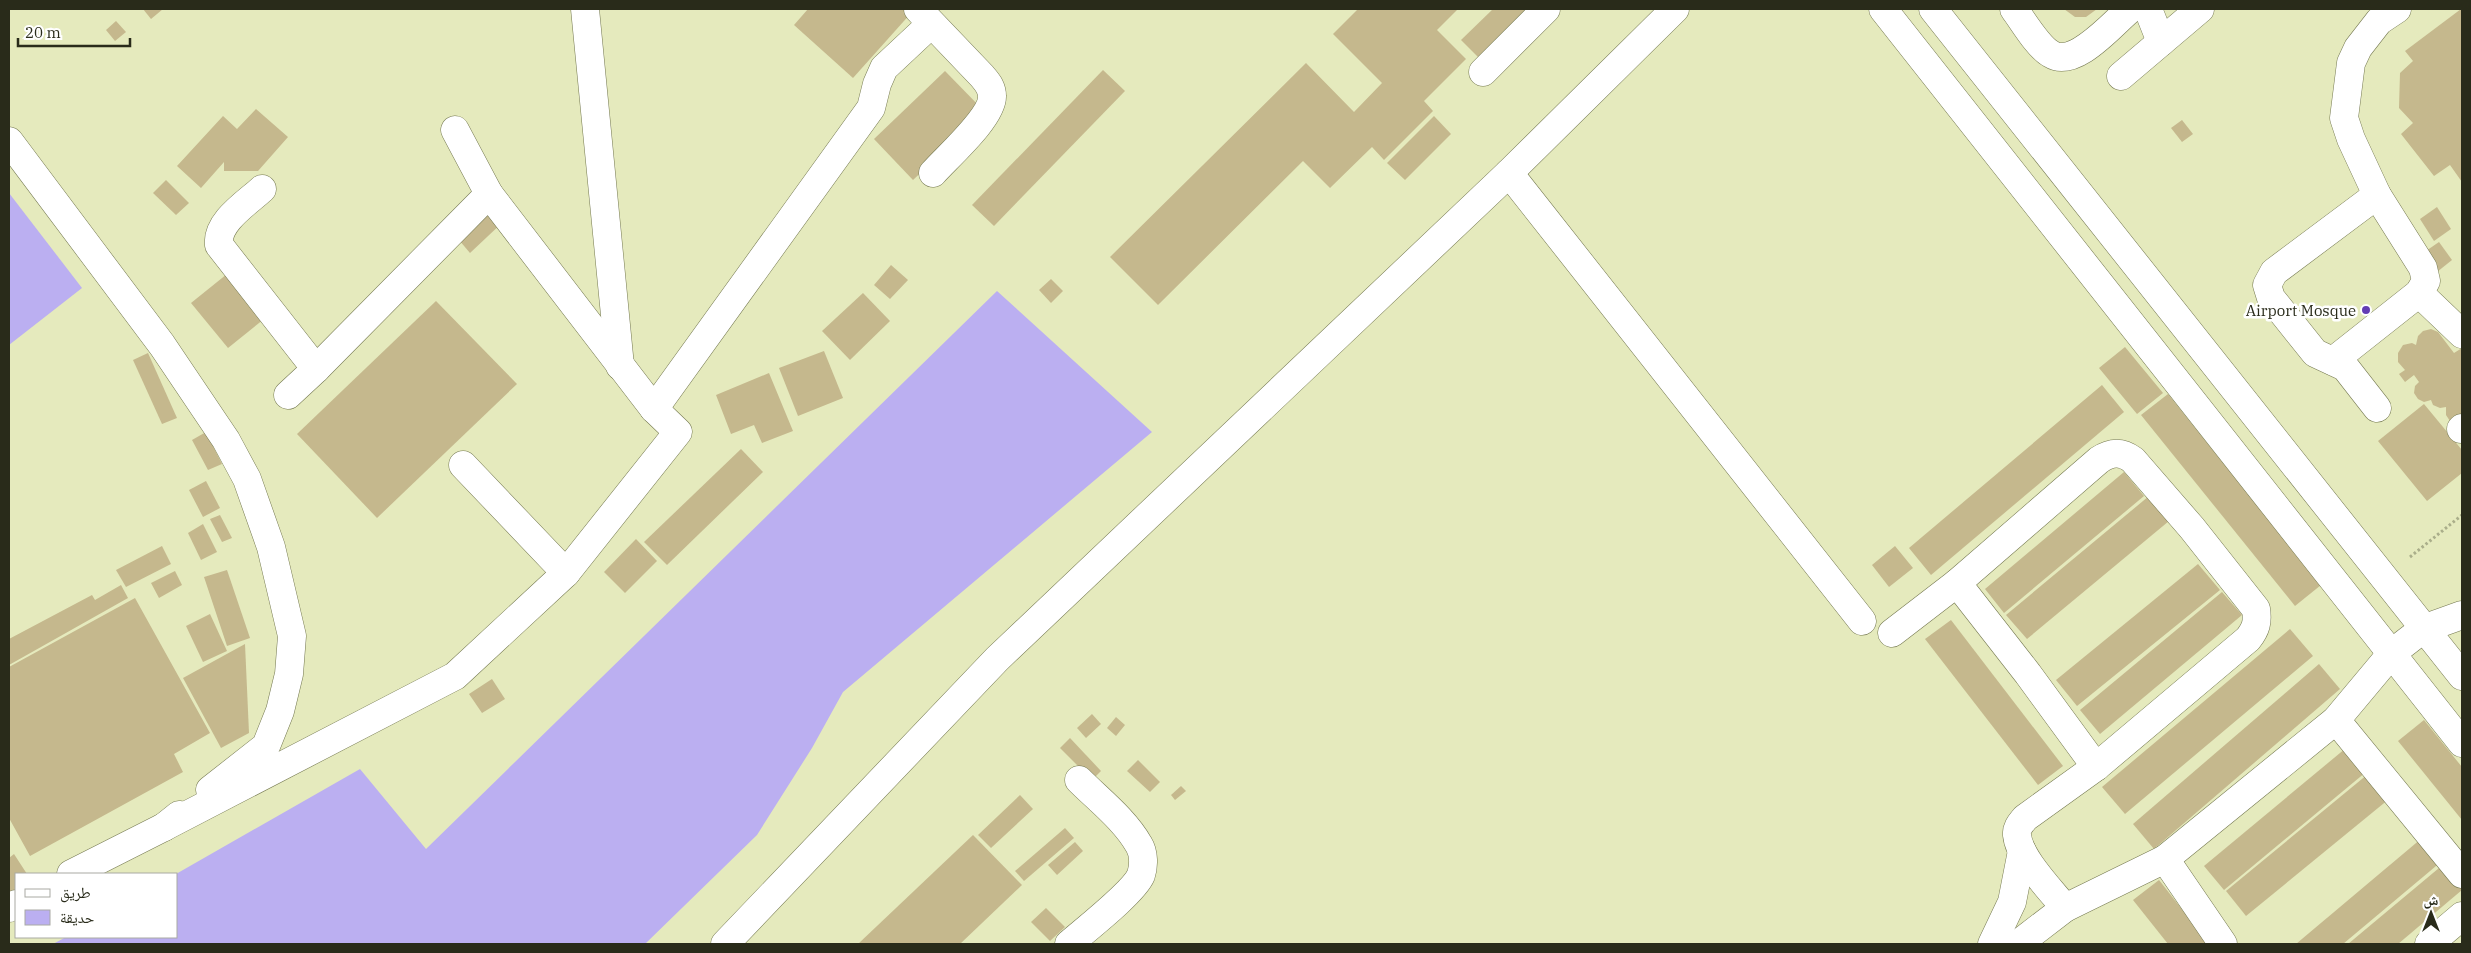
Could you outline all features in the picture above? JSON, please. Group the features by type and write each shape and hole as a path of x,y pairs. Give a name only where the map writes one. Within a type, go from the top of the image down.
{"street":[{"path":"586,9 620,366"},
{"path":"1483,72 1546,9"},
{"path":"728,943 997,659 1508,173 1675,9"},
{"path":"1884,9 2462,743"},
{"path":"1933,9 2383,579 2462,676"},
{"path":"2014,9 2042,46 2051,55 2062,58 2074,56 2083,50 2130,9"},
{"path":"2148,9 2161,42"},
{"path":"2120,76 2200,9"},
{"path":"2333,361 2424,288 2426,275 2377,195 2351,139 2344,118 2351,63 2358,48 2379,21 2397,9"},
{"path":"654,409 871,108 877,84 884,68 924,16 990,85 992,97 990,109 983,119 933,173"},
{"path":"73,873 455,676 566,573 678,432 654,409 489,194 455,130"},
{"path":"9,141 162,346 226,440 258,507 271,548 292,636 289,674 280,711 266,746 164,827"},
{"path":"1508,173 1862,621"},
{"path":"262,190 224,225 218,237 220,245 316,369"},
{"path":"288,394 316,369 489,194"},
{"path":"2377,195 2269,278 2268,292 2270,298 2315,353 2333,361 2350,372 2377,408"},
{"path":"2419,293 2462,334"},
{"path":"2130,321 2160,296"},
{"path":"1892,633 1957,584 2099,460 2107,454 2116,453 2126,455 2133,460 2256,609 2258,620 2255,631 2248,639 2096,768 2025,818 2019,825 2016,834 2022,851 2065,908"},
{"path":"463,465 566,573"},
{"path":"1957,584 2028,674 2096,768"},
{"path":"2018,944 2065,908 2165,860 2336,720 2392,653 2423,629 2462,615"},
{"path":"2336,720 2462,874"},
{"path":"1069,944 1132,887 1140,876 1143,861 1140,847 1132,835 1079,780"},
{"path":"1992,944 2012,902 2022,851"},
{"path":"2165,860 2223,944"},
{"path":"2429,944 2462,916"}],"path":[{"path":"2383,579 2462,515"}],"green space":[{"path":"9,193 82,288 9,345"},
{"path":"997,291 1152,432 843,692 812,748 757,835 645,944 53,944 64,938 178,938 178,873 360,769 426,849"}],"building":[{"path":"143,9 163,9 151,19"},
{"path":"808,9 908,9 912,12 853,78 794,25"},
{"path":"1358,9 1458,9 1437,30 1466,59 1424,101 1433,111 1384,160 1372,147 1330,188 1303,161 1158,305 1110,257 1306,63 1354,112 1382,83 1333,34"},
{"path":"1493,9 1531,9 1480,59 1461,40"},
{"path":"2064,9 2097,9 2086,17 2075,17"},
{"path":"2461,9 2462,182 2450,165 2434,176 2401,134 2413,123 2399,108 2400,73 2413,61 2405,51"},
{"path":"116,21 126,32 115,41 106,30"},
{"path":"1103,70 1125,91 994,226 972,205"},
{"path":"945,71 985,112 913,180 874,139"},
{"path":"256,109 288,137 258,171 224,171 224,162 201,188 177,166 223,116 237,129"},
{"path":"1434,116 1451,134 1405,180 1387,163"},
{"path":"2182,120 2193,134 2182,142 2171,128"},
{"path":"166,180 189,203 176,215 153,193"},
{"path":"2437,207 2451,229 2434,241 2420,219"},
{"path":"494,209 504,221 470,253 459,240"},
{"path":"2439,242 2452,260 2437,272 2423,253"},
{"path":"891,265 908,280 890,299 874,285"},
{"path":"227,274 264,319 228,348 191,303"},
{"path":"1051,279 1063,291 1051,303 1039,290"},
{"path":"863,293 890,321 850,360 822,331"},
{"path":"436,301 517,384 377,518 297,434"},
{"path":"2431,329 2438,332 2454,353 2462,348 2462,423 2450,421 2446,415 2446,407 2440,408 2433,405 2431,400 2424,402 2418,399 2414,393 2415,386 2419,382 2414,375 2405,382 2399,374 2405,370 2398,362 2398,353 2403,345 2412,343 2416,345 2418,336 2423,331"},
{"path":"2125,347 2163,393 2137,414 2099,368"},
{"path":"824,351 843,398 798,416 779,368"},
{"path":"148,353 177,418 162,424 133,360"},
{"path":"769,373 793,431 762,443 754,425 731,434 716,395"},
{"path":"2102,385 2124,412 1931,575 1909,548"},
{"path":"2168,394 2321,585 2295,606 2141,415"},
{"path":"2424,404 2462,450 2462,473 2427,501 2378,441"},
{"path":"206,432 222,464 208,470 192,440"},
{"path":"741,449 763,472 667,565 644,542"},
{"path":"2124,472 2144,496 2004,613 1985,589"},
{"path":"206,481 220,508 203,517 189,490"},
{"path":"2149,496 2169,521 2027,639 2006,615"},
{"path":"220,515 232,538 222,542 210,519"},
{"path":"203,524 217,552 201,560 188,533"},
{"path":"636,539 657,561 625,593 604,572"},
{"path":"162,546 171,564 126,587 116,570"},
{"path":"1895,546 1913,568 1889,587 1872,565"},
{"path":"2198,564 2220,590 2077,706 2056,680"},
{"path":"227,570 250,638 227,646 204,577"},
{"path":"175,571 182,585 159,598 151,583"},
{"path":"121,585 128,598 9,665 9,639 92,595 95,600"},
{"path":"2222,592 2242,615 2100,734 2080,710"},
{"path":"135,598 210,733 174,754 183,772 30,856 9,818 9,667"},
{"path":"210,614 227,651 203,662 186,626"},
{"path":"1951,620 2063,766 2038,785 1925,639"},
{"path":"2290,629 2313,656 2125,814 2102,787"},
{"path":"245,644 249,733 221,748 183,678"},
{"path":"2319,664 2340,689 2154,849 2133,824"},
{"path":"492,679 505,699 482,713 469,694"},
{"path":"1092,714 1101,724 1086,738 1077,728"},
{"path":"1116,717 1125,725 1116,736 1107,728"},
{"path":"2424,720 2462,767 2462,820 2398,741"},
{"path":"1070,738 1101,771 1092,780 1060,748"},
{"path":"2346,748 2366,772 2224,890 2204,866"},
{"path":"1138,760 1160,782 1150,792 1127,771"},
{"path":"2368,774 2389,799 2246,916 2226,891"},
{"path":"1181,786 1186,791 1175,800 1171,795"},
{"path":"1020,795 1033,809 991,848 978,835"},
{"path":"1065,828 1074,838 1024,881 1015,871"},
{"path":"973,835 1022,885 960,944 858,944"},
{"path":"2422,838 2442,861 2343,944 2296,944"},
{"path":"1075,842 1083,851 1057,875 1048,865"},
{"path":"14,854 26,873 15,873 15,894 9,898 9,858"},
{"path":"2445,863 2462,883 2462,890 2398,944 2348,944"},
{"path":"2159,880 2209,944 2168,944 2133,900"},
{"path":"1046,908 1065,927 1050,941 1031,922"}],"place":[{"name":"Airport Mosque","path":"2366,310"}]}
